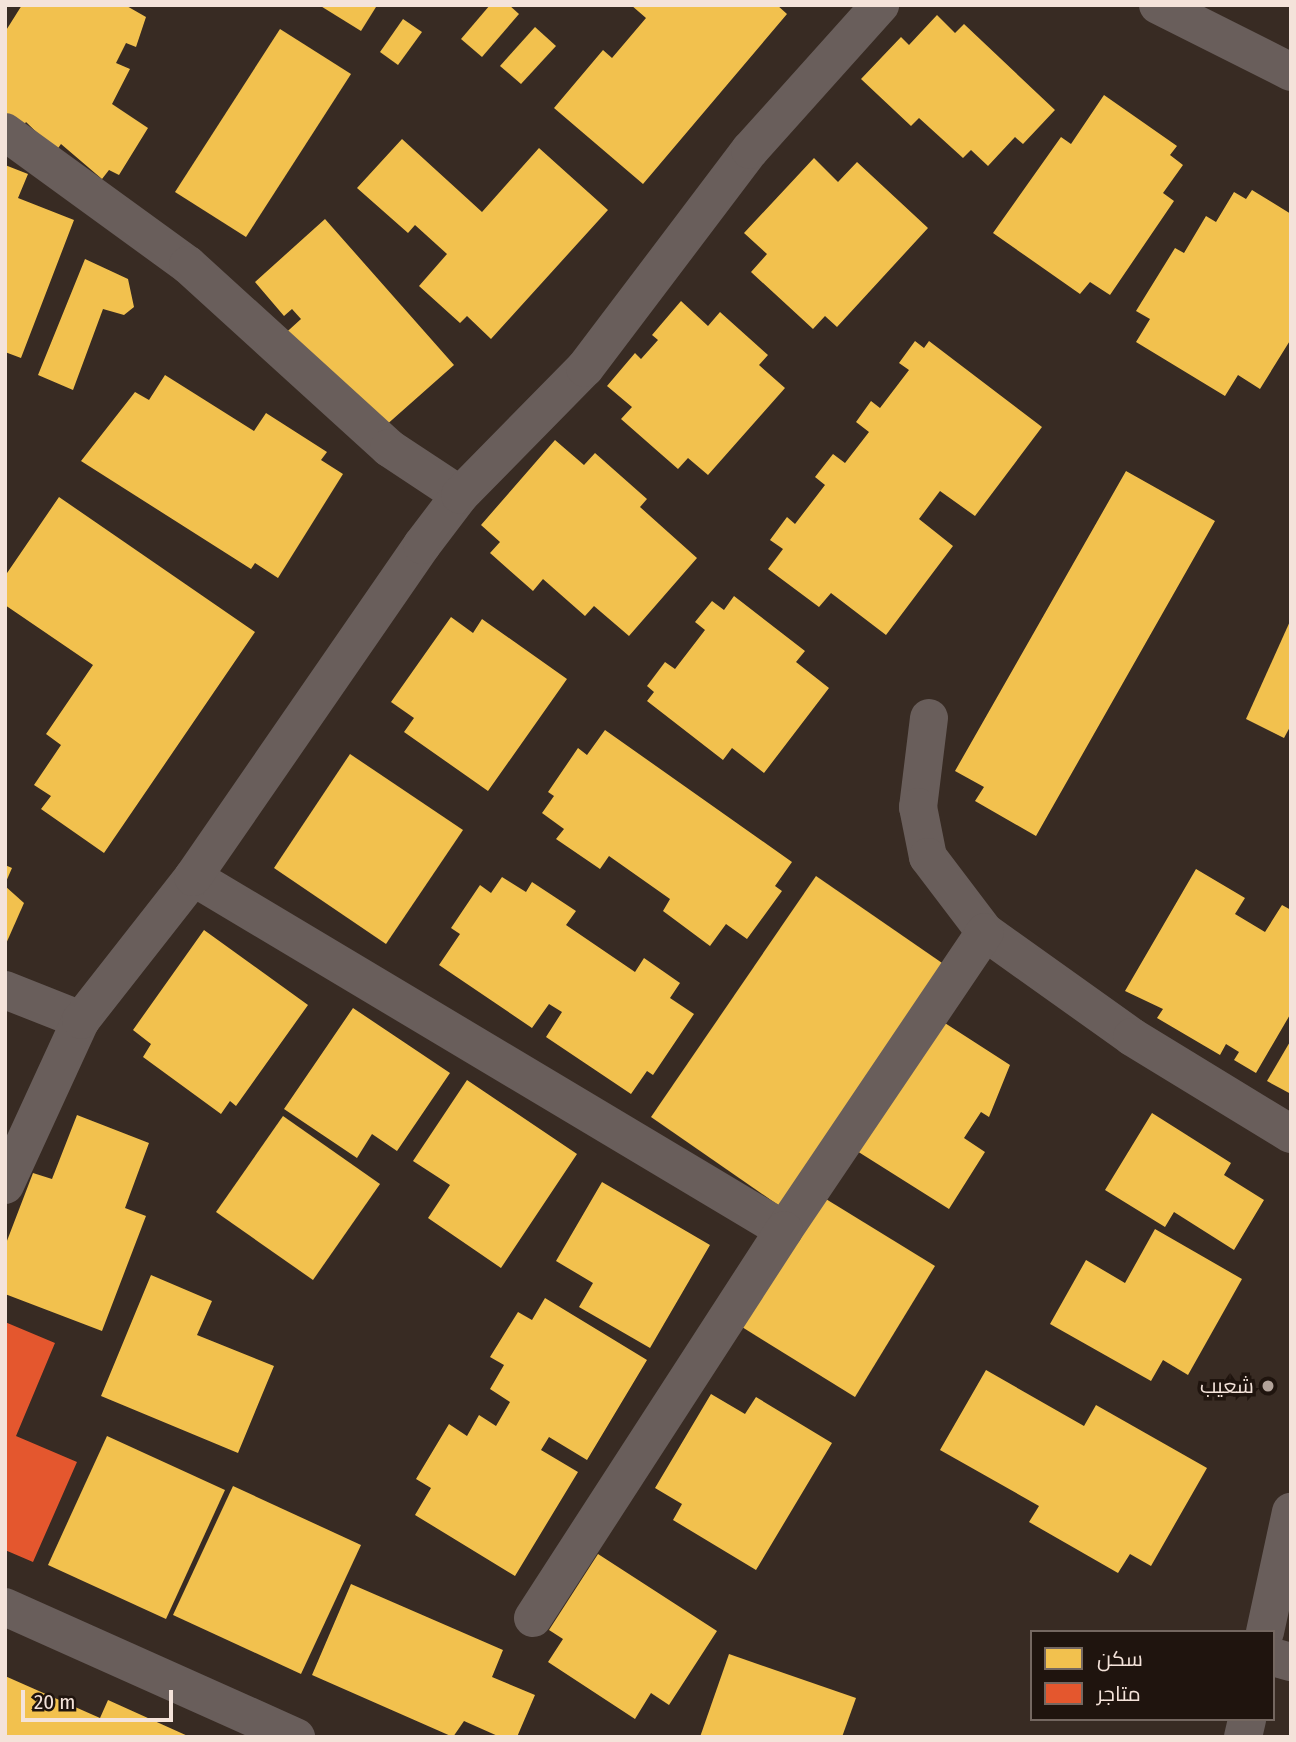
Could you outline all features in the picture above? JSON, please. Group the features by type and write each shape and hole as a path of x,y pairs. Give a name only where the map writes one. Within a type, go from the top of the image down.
{"street":[{"path":"5,1185 81,1020 193,877 460,495 585,368 750,150 880,5"},
{"path":"1158,5 1291,72"},
{"path":"5,132 188,265 389,448 460,495"},
{"path":"929,718 918,807 928,857 985,932 1132,1037 1291,1135"},
{"path":"193,877 784,1230"},
{"path":"533,1618 784,1230 985,932"},
{"path":"5,990 81,1020"},
{"path":"1265,1630 1291,1512"},
{"path":"5,1607 296,1737"}],"building: سكن":[{"path":"22,5 125,5 146,17 136,47 126,43 116,63 130,69 112,104 148,128 119,175 109,170 102,179 61,144 56,151 26,122 21,129 5,118 5,32"},
{"path":"319,5 374,5 376,7 361,31"},
{"path":"490,5 509,5 519,14 482,57 461,39"},
{"path":"631,5 777,5 787,14 643,184 554,108 603,50 612,58 646,18"},
{"path":"937,15 955,33 964,24 1055,110 1023,144 1015,137 988,166 971,150 963,158 919,118 911,126 861,79 901,37 909,45"},
{"path":"403,19 422,32 398,65 380,52"},
{"path":"535,27 556,46 521,84 500,66"},
{"path":"280,29 351,74 246,237 175,192"},
{"path":"1104,95 1177,146 1170,155 1183,165 1163,193 1174,201 1110,295 1090,282 1080,294 993,233 1061,137 1071,144"},
{"path":"402,139 482,212 539,148 608,210 491,339 467,316 460,323 419,286 447,254 415,225 408,233 357,188"},
{"path":"814,158 838,182 857,162 928,228 837,327 825,316 813,329 751,272 767,254 744,233"},
{"path":"5,165 28,174 18,198 74,220 21,358 5,352"},
{"path":"1252,190 1291,214 1291,339 1260,389 1238,375 1225,396 1136,342 1150,319 1136,311 1175,248 1184,253 1206,216 1216,222 1234,192 1246,199"},
{"path":"325,219 454,365 384,427 279,339 301,319 292,309 284,316 255,282"},
{"path":"85,259 128,279 134,307 124,315 103,309 73,390 38,375"},
{"path":"681,301 708,326 720,312 768,355 759,365 785,388 708,475 688,458 678,469 621,419 632,407 607,386 635,353 641,359 658,340 652,335"},
{"path":"915,341 924,348 929,341 1042,427 975,516 940,491 919,519 953,546 886,635 831,593 819,607 768,569 783,549 770,540 787,517 795,524 825,485 815,477 833,454 845,463 869,432 856,422 871,401 880,408 909,370 899,363"},
{"path":"165,375 254,431 266,413 327,452 321,460 343,474 278,578 255,563 251,569 81,461 135,392 149,400"},
{"path":"555,440 584,465 595,453 647,499 640,507 697,558 629,636 594,606 585,616 543,579 533,591 490,553 500,542 481,525"},
{"path":"1126,471 1215,521 1036,836 975,801 984,787 955,771"},
{"path":"59,497 255,632 104,853 41,809 51,796 34,785 61,745 46,734 93,665 5,605 5,576"},
{"path":"734,596 805,651 796,662 829,688 764,773 732,748 723,760 647,701 654,692 647,686 665,662 675,669 705,630 695,622 712,601 724,610"},
{"path":"451,617 473,633 482,619 567,679 488,791 404,732 414,718 391,702"},
{"path":"1291,619 1291,725 1284,738 1246,719"},
{"path":"605,730 792,862 775,886 782,891 747,939 726,924 710,946 663,911 670,899 609,856 600,869 556,839 564,829 542,813 554,796 548,792 578,748 587,755"},
{"path":"350,754 463,830 386,944 274,868"},
{"path":"5,865 12,868 5,884"},
{"path":"1196,869 1245,898 1235,914 1265,932 1282,905 1291,910 1291,1013 1256,1073 1234,1060 1239,1052 1226,1044 1220,1055 1157,1018 1163,1009 1125,991"},
{"path":"816,876 945,965 781,1207 651,1117"},
{"path":"502,877 526,892 532,882 576,911 566,925 635,972 644,958 680,983 670,998 694,1014 653,1075 647,1071 631,1094 546,1037 562,1012 549,1004 532,1028 439,965 460,934 451,928 480,885 491,893"},
{"path":"5,886 24,903 5,946"},
{"path":"204,930 308,1005 236,1106 230,1101 221,1114 143,1057 151,1044 133,1030"},
{"path":"353,1008 450,1073 397,1151 372,1134 357,1158 284,1109"},
{"path":"934,1016 1010,1065 989,1117 981,1112 964,1138 985,1152 949,1209 849,1146"},
{"path":"1291,1040 1291,1094 1267,1081"},
{"path":"467,1080 577,1154 501,1268 428,1218 450,1185 413,1161"},
{"path":"1152,1113 1231,1163 1224,1175 1264,1200 1234,1250 1174,1212 1165,1227 1105,1190"},
{"path":"77,1115 149,1143 125,1208 146,1216 102,1331 5,1294 5,1246 33,1173 52,1179"},
{"path":"283,1116 380,1184 313,1280 216,1212"},
{"path":"602,1182 710,1245 650,1348 579,1307 593,1283 556,1261"},
{"path":"821,1196 935,1266 855,1397 742,1327"},
{"path":"1155,1229 1242,1279 1188,1375 1163,1360 1151,1381 1050,1324 1086,1260 1125,1283"},
{"path":"151,1275 212,1301 197,1335 274,1366 238,1453 101,1396"},
{"path":"545,1298 647,1360 587,1460 549,1437 541,1450 578,1472 515,1576 415,1515 431,1488 416,1479 449,1424 467,1436 479,1415 496,1426 510,1402 490,1389 504,1365 490,1357 518,1312 532,1320"},
{"path":"986,1370 1084,1426 1096,1405 1207,1468 1151,1566 1130,1554 1118,1573 1029,1522 1039,1506 940,1450"},
{"path":"711,1394 745,1414 756,1397 832,1443 756,1570 673,1520 682,1504 655,1488"},
{"path":"107,1436 225,1490 166,1619 48,1565"},
{"path":"233,1486 361,1545 301,1674 173,1615"},
{"path":"598,1554 717,1631 669,1705 651,1693 635,1719 548,1662 563,1639 549,1630"},
{"path":"351,1584 503,1650 492,1677 535,1695 517,1737 500,1737 464,1721 453,1737 312,1675"},
{"path":"729,1654 856,1698 842,1737 700,1737"},
{"path":"5,1676 100,1718 108,1700 190,1737 5,1737"}],"building: متاجر":[{"path":"5,1322 55,1343 16,1436 77,1462 33,1562 5,1550"}],"place":[{"name":"شعيب","path":"1268,1386"}]}
